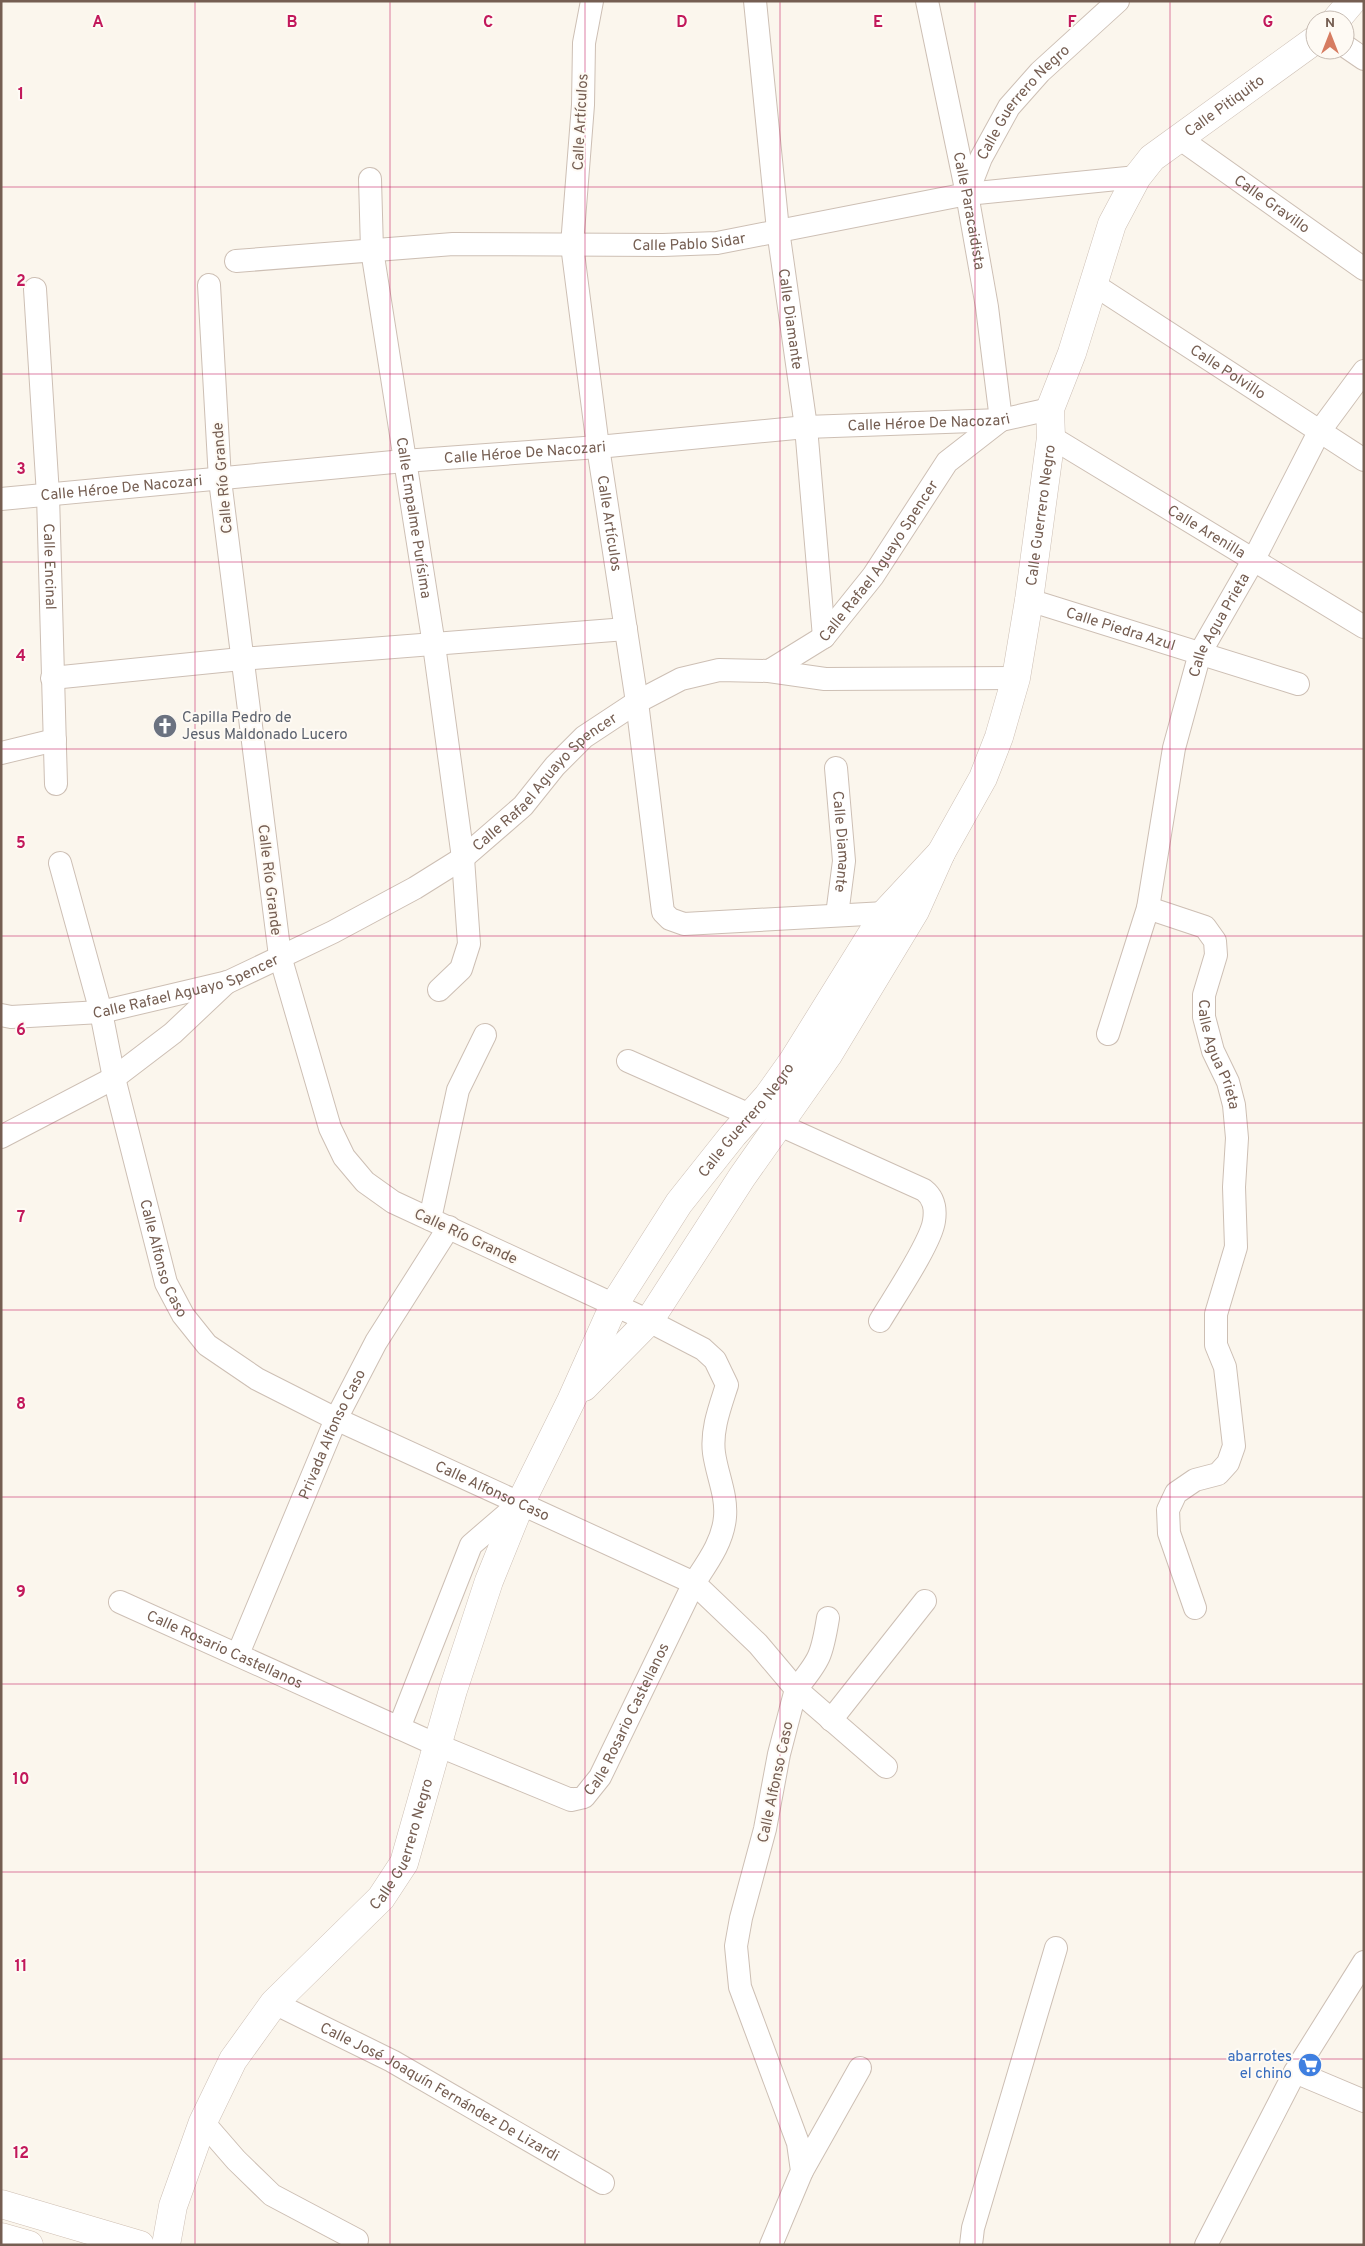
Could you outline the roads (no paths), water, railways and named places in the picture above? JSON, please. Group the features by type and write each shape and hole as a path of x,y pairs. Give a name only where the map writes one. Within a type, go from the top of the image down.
{"street":[{"name":"Calle Artículos","path":"592,1 584,43 583,105 572,245 598,447 637,702 663,912 670,920 684,924 838,915"},
{"name":"Calle Diamante","path":"755,1 778,230 806,428 824,637"},
{"name":"Calle Guerrero Negro","path":"967,194 981,158 1009,106 1040,72 1118,1"},
{"name":"Calle Paracaidista","path":"922,2 967,194 987,307 1001,420"},
{"name":"Calle Pitiquito","path":"1137,177 1152,158 1305,47"},
{"name":"Calle Gravillo","path":"1179,138 1364,269"},
{"name":"Calle Pablo Sidar","path":"236,261 453,244 663,245 717,242 967,194 1137,177"},
{"name":"Calle Guerrero Negro","path":"571,1401 649,1321 742,1176 828,1055 872,986 915,911 941,853 983,778 999,737 1016,678 1029,600 1051,437 1050,409 1072,353 1112,224 1137,177"},
{"name":"Calle Empalme Purísima","path":"370,179 372,250 434,645 463,858 469,944 461,969 439,990"},
{"name":"Calle Polvillo","path":"1093,284 1364,460"},
{"name":"Calle Río Grande","path":"209,285 220,480 241,659 280,956 327,1118 344,1157 365,1182 393,1202 614,1305"},
{"name":"Calle Encinal","path":"35,289 48,496 56,784"},
{"name":"Calle Agua Prieta","path":"1108,1034 1148,908 1174,748 1200,653 1254,559 1319,432 1364,371"},
{"name":"Calle Héroe De Nacozari","path":"1,499 220,480 404,461 598,447 806,428 1001,420 1050,409"},
{"name":"Calle Rafael Aguayo Spencer","path":"1,1015 12,1017 102,1012 228,982 415,888 463,858 523,806 555,766 584,737 637,702 680,679 709,672 719,670 770,671 824,637 873,576 947,462 1001,420"},
{"name":"Calle Arenilla","path":"1051,437 1364,627"},
{"name":"Calle Piedra Azul","path":"1029,600 1298,684"},
{"path":"52,678 241,659 626,630"},
{"path":"770,671 824,679 1016,678"},
{"path":"1,753 55,740"},
{"name":"Calle Diamante","path":"836,768 844,862 838,915"},
{"name":"Calle Guerrero Negro","path":"166,2245 173,2206 203,2122 233,2060 274,2003 381,1898 404,1863 437,1745 489,1581 520,1502 571,1401 614,1305 679,1203 750,1115 768,1096 793,1061 885,913 941,853"},
{"name":"Calle Alfonso Caso","path":"60,863 102,1012 114,1078 166,1283 183,1315 207,1345 257,1379 336,1420 520,1502 694,1583 758,1644 796,1689 779,1754 756,1869 741,1918 736,1946 740,1987 798,2143 802,2172"},
{"name":"Calle Agua Prieta","path":"1148,908 1191,920 1205,927 1215,941 1216,955 1204,996 1204,1017 1213,1051 1228,1082 1234,1105 1237,1138 1234,1186 1236,1247 1216,1314 1216,1345 1225,1367 1234,1446 1228,1463 1218,1474 1195,1480 1176,1493 1168,1510 1169,1533 1195,1608"},
{"path":"838,915 885,913"},
{"path":"1,1137 58,1109 114,1078 172,1032 228,982"},
{"path":"440,1223 458,1090 485,1035"},
{"path":"628,1061 750,1115"},
{"path":"780,1125 924,1190 932,1196 935,1211 934,1223 923,1247 880,1321"},
{"name":"Privada Alfonso Caso","path":"238,1654 336,1420 440,1223"},
{"name":"Calle Rosario Castellanos","path":"120,1602 437,1745 555,1795 571,1800 584,1797 600,1777 694,1583 710,1559 722,1533 725,1518 725,1500 714,1452 717,1414 727,1385 715,1360 703,1349 614,1305"},
{"path":"399,1728 471,1546 520,1502"},
{"path":"831,1720 925,1601"},
{"path":"828,1618 823,1652 816,1665 796,1689 886,1768"},
{"path":"971,2245 973,2228 1056,1948"},
{"path":"1213,2243 1295,2072 1364,1962"},
{"name":"Calle José Joaquín Fernández De Lizardi","path":"274,2003 392,2061 603,2183"},
{"path":"771,2245 802,2172 860,2068"},
{"path":"1295,2072 1364,2101"},
{"path":"203,2122 236,2160 272,2195 357,2240"},
{"path":"1,2204 140,2245"},
{"path":"1,2237 29,2245"}],"place":[{"name":"Capilla Pedro de Jesus Maldonado Lucero","path":"165,726"},
{"name":"abarrotes el chino","path":"1310,2065"}]}
